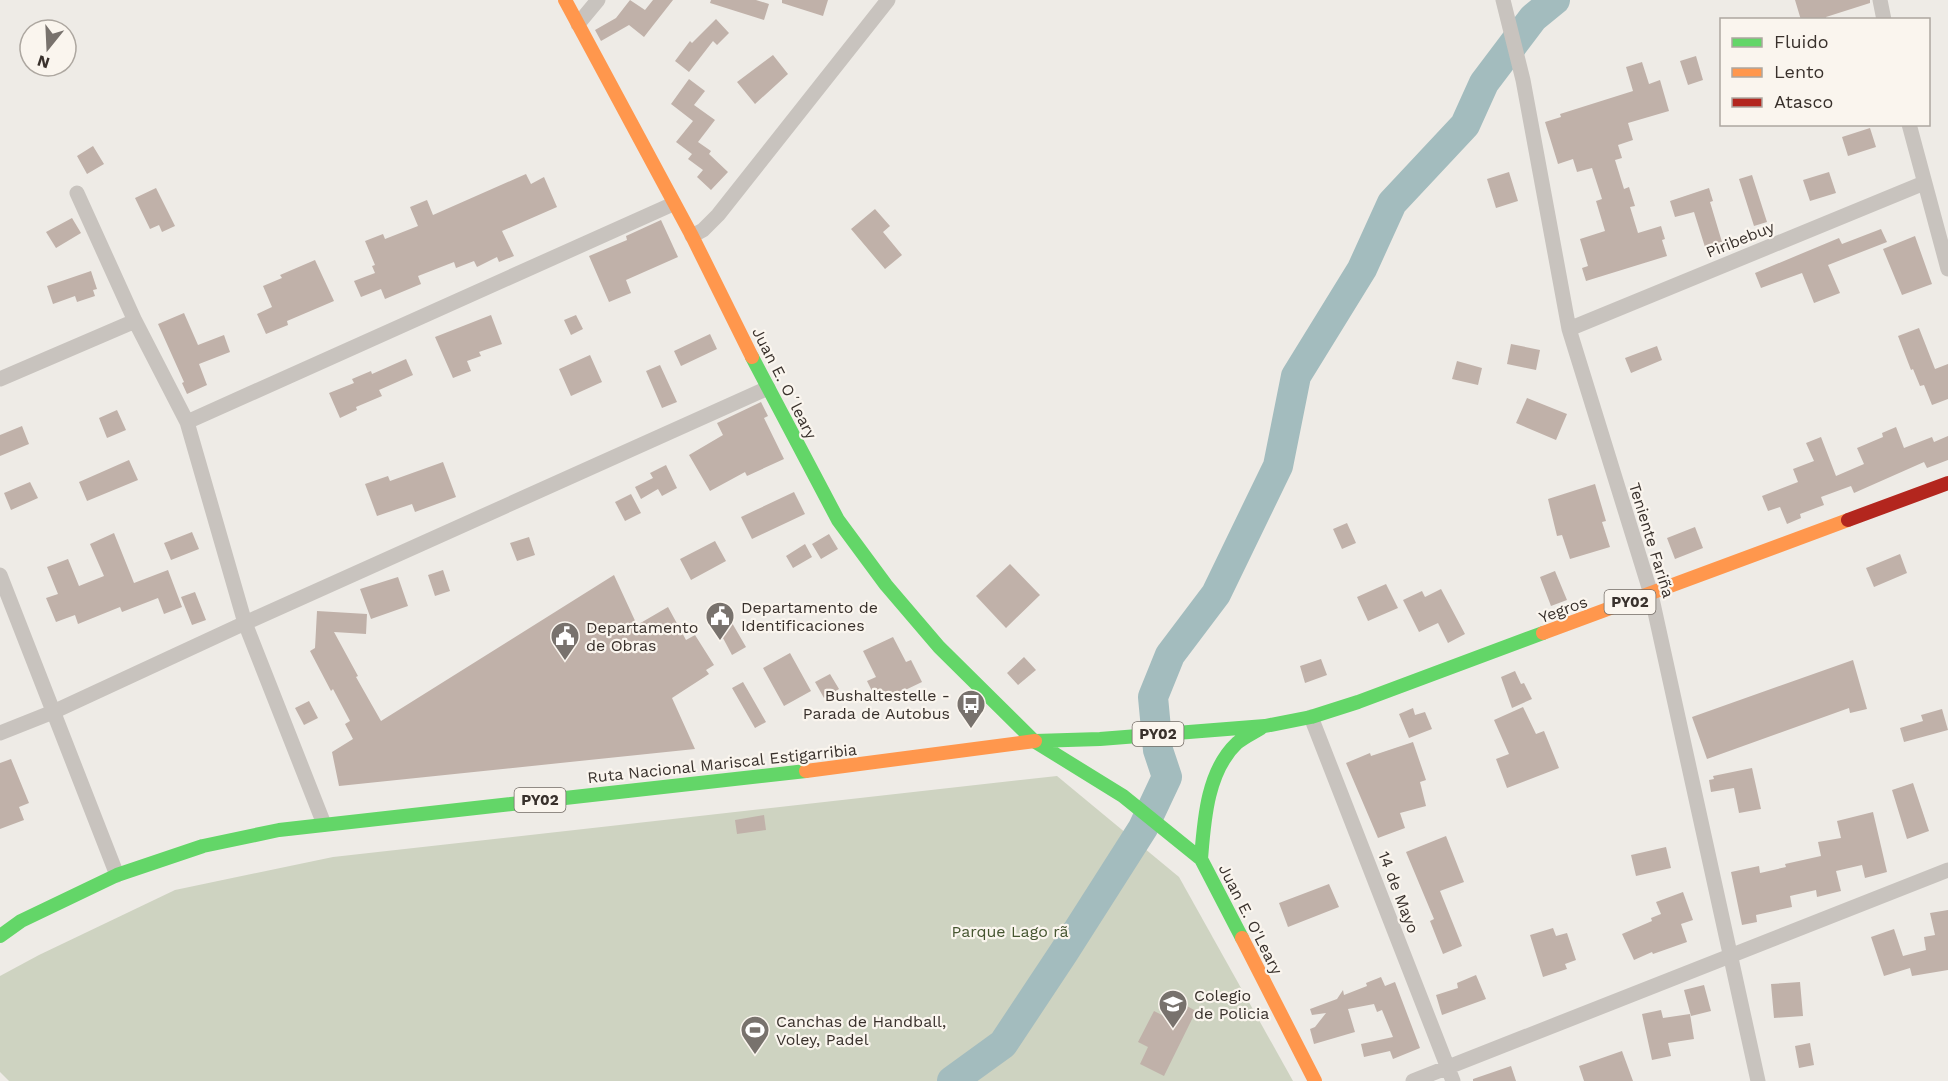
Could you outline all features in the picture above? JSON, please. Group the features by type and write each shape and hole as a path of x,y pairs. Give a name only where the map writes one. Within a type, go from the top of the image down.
{"main road":[{"name":"Juan E. O´leary","path":"565,0 692,236 768,388 838,520 886,585 939,647 1034,741"},
{"name":"Yegros","path":"1217,728 1265,726 1311,717 1358,702 1948,483"},
{"path":"1201,859 1206,811 1225,758 1235,744 1265,726"},
{"name":"Ruta Nacional Mariscal Estigarribia","path":"0,936 21,921 117,875 203,846 279,830 818,770 1034,741 1100,739 1217,728"},
{"name":"Juan E. O'Leary","path":"1034,741 1123,796 1201,859 1315,1081"}],"street":[{"path":"578,24 598,0"},
{"path":"692,236 703,230 718,215 888,0"},
{"path":"1880,0 1884,18"},
{"name":"Teniente Fariña","path":"1503,2 1523,80 1569,329 1651,594 1758,1081"},
{"path":"1909,126 1948,269"},
{"name":"Piribebuy","path":"1569,329 1923,183"},
{"path":"77,193 135,321 187,422 245,623 324,824"},
{"path":"187,422 673,204"},
{"path":"0,379 135,321"},
{"path":"0,733 53,712 245,623 768,388"},
{"path":"0,575 117,875"},
{"name":"14 de Mayo","path":"1311,717 1450,1074"},
{"path":"1413,1081 1450,1074 1729,957 1948,870"}],"green space":[{"name":"Parque Lago rã","path":"1057,776 1179,877 1293,1081 9,1081 0,1072 0,976 175,890 333,857"}],"building":[{"path":"630,0 645,10 653,0 673,0 644,37 629,25 601,41 595,30 616,18"},
{"path":"711,0 756,0 769,4 764,20 710,3"},
{"path":"782,0 828,0 823,16 782,3"},
{"path":"1795,0 1870,0 1870,3 1826,18 1800,18"},
{"path":"716,19 729,33 717,45 713,41 689,72 675,61 690,41 692,43"},
{"path":"773,55 788,74 755,104 737,82"},
{"path":"1696,56 1703,80 1688,85 1680,61"},
{"path":"1642,62 1649,84 1660,80 1669,111 1628,123 1633,140 1618,145 1622,158 1615,160 1624,189 1629,187 1635,206 1630,207 1638,233 1661,226 1667,256 1586,281 1582,268 1588,266 1580,239 1605,231 1596,201 1602,199 1592,168 1577,172 1573,159 1558,164 1545,122 1561,117 1560,114 1633,91 1626,67"},
{"path":"689,79 705,91 694,105 715,120 698,142 711,151 709,154 728,172 711,190 697,177 703,170 688,159 692,154 676,142 693,121 671,104"},
{"path":"1870,128 1876,147 1848,156 1842,137"},
{"path":"93,146 104,164 87,174 77,156"},
{"path":"1509,172 1518,201 1496,208 1487,179"},
{"path":"1829,172 1836,193 1810,201 1803,180"},
{"path":"526,174 531,184 544,177 557,207 502,231 514,256 499,262 497,257 477,267 474,261 456,268 454,262 418,276 421,284 385,299 381,289 361,297 354,281 375,273 372,266 375,265 365,241 383,234 385,239 418,226 410,207 427,200 433,215"},
{"path":"1752,175 1767,222 1754,226 1739,179"},
{"path":"156,188 175,226 162,232 159,225 150,229 135,198"},
{"path":"1709,188 1713,201 1710,202 1722,242 1705,247 1694,212 1675,217 1670,201"},
{"path":"875,209 890,226 883,232 902,255 885,269 851,229"},
{"path":"72,218 81,233 56,248 46,232"},
{"path":"661,220 678,257 626,280 631,293 609,302 589,256 627,240 626,236"},
{"path":"1881,229 1887,242 1828,265 1840,293 1814,303 1802,273 1761,288 1755,273 1839,238 1842,244"},
{"path":"1915,236 1932,284 1902,295 1883,249"},
{"path":"315,260 334,301 287,321 288,325 266,334 257,314 272,307 263,286 282,278 280,275"},
{"path":"91,271 97,289 93,290 95,296 77,302 75,296 53,304 47,286"},
{"path":"184,313 198,345 224,335 230,352 199,364 207,385 187,394 182,383 184,382 158,324"},
{"path":"491,315 502,344 479,352 481,356 467,361 471,371 453,378 435,337"},
{"path":"576,315 583,329 571,335 564,320"},
{"path":"1919,328 1935,369 1948,364 1948,399 1932,405 1924,385 1920,386 1913,369 1911,370 1898,336"},
{"path":"710,334 717,349 681,366 674,351"},
{"path":"1511,344 1540,350 1536,370 1507,364"},
{"path":"1657,346 1662,360 1631,373 1625,358"},
{"path":"590,355 602,382 571,396 559,369"},
{"path":"406,359 413,375 379,390 382,396 356,407 357,410 340,418 329,393 354,383 352,379 371,371 372,374"},
{"path":"1457,361 1482,368 1478,385 1452,379"},
{"path":"660,365 677,402 662,408 646,371"},
{"path":"1527,398 1567,414 1556,440 1516,423"},
{"path":"761,402 768,416 764,418 784,459 747,476 745,472 710,491 689,455 723,435 717,423"},
{"path":"117,410 126,430 107,438 99,418"},
{"path":"22,426 29,444 0,456 0,435"},
{"path":"1896,427 1904,448 1932,437 1934,442 1948,436 1948,460 1927,468 1924,462 1854,493 1851,486 1821,497 1824,505 1800,514 1801,518 1787,524 1780,507 1768,511 1762,496 1798,482 1793,469 1814,461 1806,443 1821,437 1836,476 1864,464 1857,448 1883,437 1882,433"},
{"path":"129,460 138,480 87,501 79,482"},
{"path":"443,462 456,497 415,512 412,504 377,516 365,484 388,476 390,481"},
{"path":"666,465 677,488 662,496 658,489 641,499 635,487 653,478 650,473"},
{"path":"30,482 38,498 11,510 4,493"},
{"path":"1595,484 1606,521 1602,522 1610,547 1570,559 1562,535 1557,536 1548,499"},
{"path":"794,492 805,514 752,539 741,517"},
{"path":"631,494 641,513 625,521 615,502"},
{"path":"1347,523 1356,543 1342,549 1333,529"},
{"path":"1695,527 1703,548 1675,559 1667,538"},
{"path":"192,532 199,549 171,560 164,543"},
{"path":"114,533 134,583 168,570 182,607 164,614 158,598 122,612 120,607 78,624 75,615 56,622 46,598 58,594 47,567 68,559 79,586 104,576 90,544"},
{"path":"829,534 838,549 821,559 812,544"},
{"path":"529,537 535,555 517,561 510,543"},
{"path":"715,541 726,561 691,580 680,559"},
{"path":"805,544 812,557 793,568 786,556"},
{"path":"1900,554 1907,573 1874,587 1866,568"},
{"path":"1010,564 1040,595 1006,628 976,596"},
{"path":"443,570 450,591 435,596 428,575"},
{"path":"1555,571 1567,600 1551,606 1540,577"},
{"name":"Departamento de Obras","path":"614,575 637,625 668,607 686,640 695,635 714,665 706,670 709,674 672,698 695,749 339,786 332,752 353,739 345,724 350,721 310,651 315,648 317,611 367,614 366,634 334,632 381,721"},
{"path":"398,577 408,606 371,619 360,589"},
{"path":"1386,584 1398,608 1368,621 1357,597"},
{"path":"1441,589 1465,634 1448,643 1438,623 1419,632 1403,600 1422,591 1425,597"},
{"path":"195,592 206,620 192,625 181,597"},
{"path":"728,616 746,647 732,655 715,623"},
{"path":"893,637 906,662 911,660 922,682 878,703 867,681 876,677 863,651"},
{"path":"790,653 811,691 784,706 763,668"},
{"path":"1024,657 1036,670 1018,685 1007,673"},
{"path":"1321,659 1327,675 1305,683 1300,666"},
{"path":"1853,660 1867,709 1850,713 1849,708 1707,759 1692,717"},
{"path":"1515,671 1532,699 1512,708 1501,677"},
{"path":"830,674 839,689 824,698 815,682"},
{"path":"743,682 766,722 755,728 732,688"},
{"path":"309,701 318,718 304,725 295,708"},
{"path":"1523,707 1536,734 1544,731 1559,768 1507,788 1496,759 1509,754 1494,720"},
{"path":"1413,708 1415,715 1425,712 1432,729 1409,738 1399,714"},
{"path":"1942,709 1948,730 1904,742 1900,728 1923,721 1921,715"},
{"path":"1413,742 1426,780 1420,782 1426,806 1400,813 1405,828 1378,838 1346,763 1370,753 1371,756"},
{"path":"11,759 29,803 19,807 24,820 0,829 0,763"},
{"path":"1752,768 1761,809 1739,813 1734,788 1711,792 1709,780 1714,779 1713,776"},
{"path":"1913,783 1929,831 1907,839 1892,790"},
{"path":"1873,812 1887,872 1865,878 1862,865 1836,871 1841,891 1817,897 1816,890 1790,896 1792,907 1756,915 1757,922 1742,925 1731,872 1759,866 1760,873 1786,867 1785,864 1821,856 1818,842 1841,838 1837,821"},
{"path":"764,815 766,830 737,834 735,820"},
{"path":"1446,836 1464,882 1440,891 1462,946 1443,954 1430,921 1434,919 1406,852"},
{"path":"1666,847 1671,868 1636,876 1631,855"},
{"path":"1329,884 1339,907 1288,927 1279,903"},
{"path":"1683,892 1693,920 1681,924 1687,942 1634,960 1622,934 1652,921 1651,918 1661,914 1656,902"},
{"path":"1948,910 1948,970 1912,976 1910,968 1884,976 1871,937 1894,929 1903,956 1926,950 1924,937 1935,935 1930,913"},
{"path":"1553,928 1556,936 1567,933 1576,960 1565,964 1567,969 1543,977 1530,935"},
{"path":"1476,975 1486,999 1442,1015 1436,995 1458,988 1457,983"},
{"path":"1381,977 1385,986 1395,982 1420,1048 1393,1059 1390,1051 1364,1057 1361,1044 1393,1037 1382,1010 1377,1012 1374,1004 1348,1009 1355,1032 1314,1044 1310,1029 1315,1027 1326,1013 1312,1015 1310,1009 1337,999 1343,990 1344,995 1367,986 1366,983"},
{"path":"1800,982 1803,1016 1774,1018 1771,984"},
{"path":"1704,985 1711,1011 1691,1016 1684,990"},
{"path":"1175,995 1187,1001 1185,1005 1196,1011 1164,1076 1140,1064 1148,1047 1138,1042 1154,1011 1164,1016"},
{"path":"1661,1010 1663,1018 1690,1014 1694,1039 1668,1043 1671,1056 1652,1060 1642,1014"},
{"path":"1810,1043 1814,1065 1799,1068 1795,1046"},
{"path":"1622,1051 1633,1081 1584,1081 1579,1066"},
{"path":"1511,1066 1516,1081 1473,1081 1473,1079"}],"waterway":[{"path":"952,1081 1003,1044 1143,828 1167,777 1158,750 1153,697 1170,655 1216,594 1278,466 1296,376 1362,269 1392,203 1465,125 1484,83 1533,18 1555,0"}],"traffic: fast":[{"path":"752,357 838,520 886,585 939,647 1034,741 1123,796 1201,859 1242,938"},
{"path":"1035,741 1100,739 1265,726 1311,717 1358,702 1543,633"},
{"path":"1201,859 1209,797 1219,768 1237,743 1261,728"},
{"path":"0,936 21,921 117,875 203,846 279,830 806,771"}],"traffic: slow":[{"path":"565,0 692,236 752,357"},
{"path":"1543,633 1848,520"},
{"path":"806,771 1035,741"},
{"path":"1242,938 1315,1081"}],"traffic: jam":[{"path":"1848,520 1948,483"}],"place":[{"name":"Departamento de Identificaciones","path":"720,642"},
{"name":"Departamento de Obras","path":"565,662"},
{"name":"Bushaltestelle - Parada de Autobus","path":"971,730"},
{"name":"Colegio de Policia","path":"1173,1030"},
{"name":"Canchas de Handball, Voley, Padel","path":"755,1056"}]}
